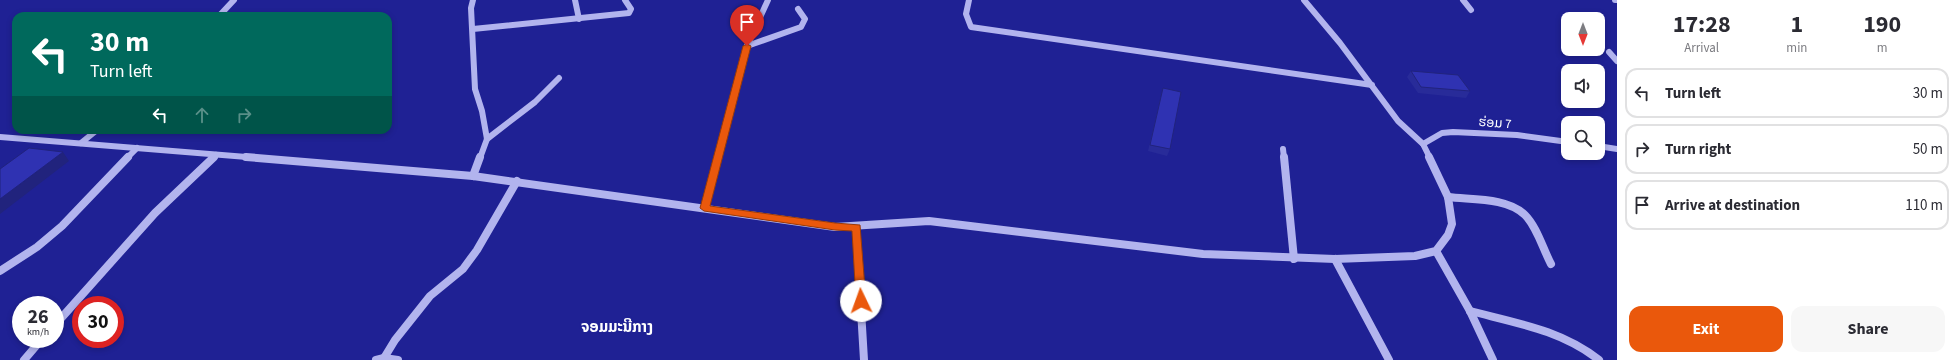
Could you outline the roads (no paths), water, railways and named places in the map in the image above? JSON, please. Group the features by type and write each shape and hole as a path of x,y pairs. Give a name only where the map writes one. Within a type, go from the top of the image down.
{"street":[{"path":"223,12 234,0"},
{"path":"472,0 475,89 482,111 487,139 473,176"},
{"path":"575,0 579,19"},
{"path":"473,29 629,13 632,9 625,0"},
{"path":"704,208 747,46 768,0"},
{"path":"969,0 965,11 966,19 972,27 1372,85"},
{"path":"0,137 473,176 835,227 856,227 911,221 929,221 1203,254 1294,259 1415,256 1436,251 1448,235 1452,224 1448,198 1423,144 1398,121 1340,43 1304,0"},
{"path":"1463,0 1472,10"},
{"path":"747,46 801,27 805,19 798,9"},
{"path":"1609,52 1617,61"},
{"path":"487,139 535,102 559,78"},
{"name":"ຮ່ອມ 7","path":"1423,144 1442,133 1453,132 1517,135 1561,141"},
{"path":"81,143 92,134"},
{"path":"1605,147 1617,149"},
{"path":"0,271 37,247 62,226 137,148"},
{"path":"1283,149 1294,259"},
{"path":"64,315 155,213 216,155"},
{"path":"380,359 430,296 462,269 477,250 517,181"},
{"path":"1448,198 1505,204 1516,208 1525,216 1551,264"},
{"path":"856,227 864,360"},
{"path":"1436,251 1470,311 1493,360"},
{"path":"1335,259 1389,360"},
{"path":"1470,311 1555,334 1578,344 1599,360"},
{"path":"24,360 34,348"},
{"path":"380,359 398,360"}],"district":[{"name":"ຈອມມະນີກາງ","path":"617,327"}]}
